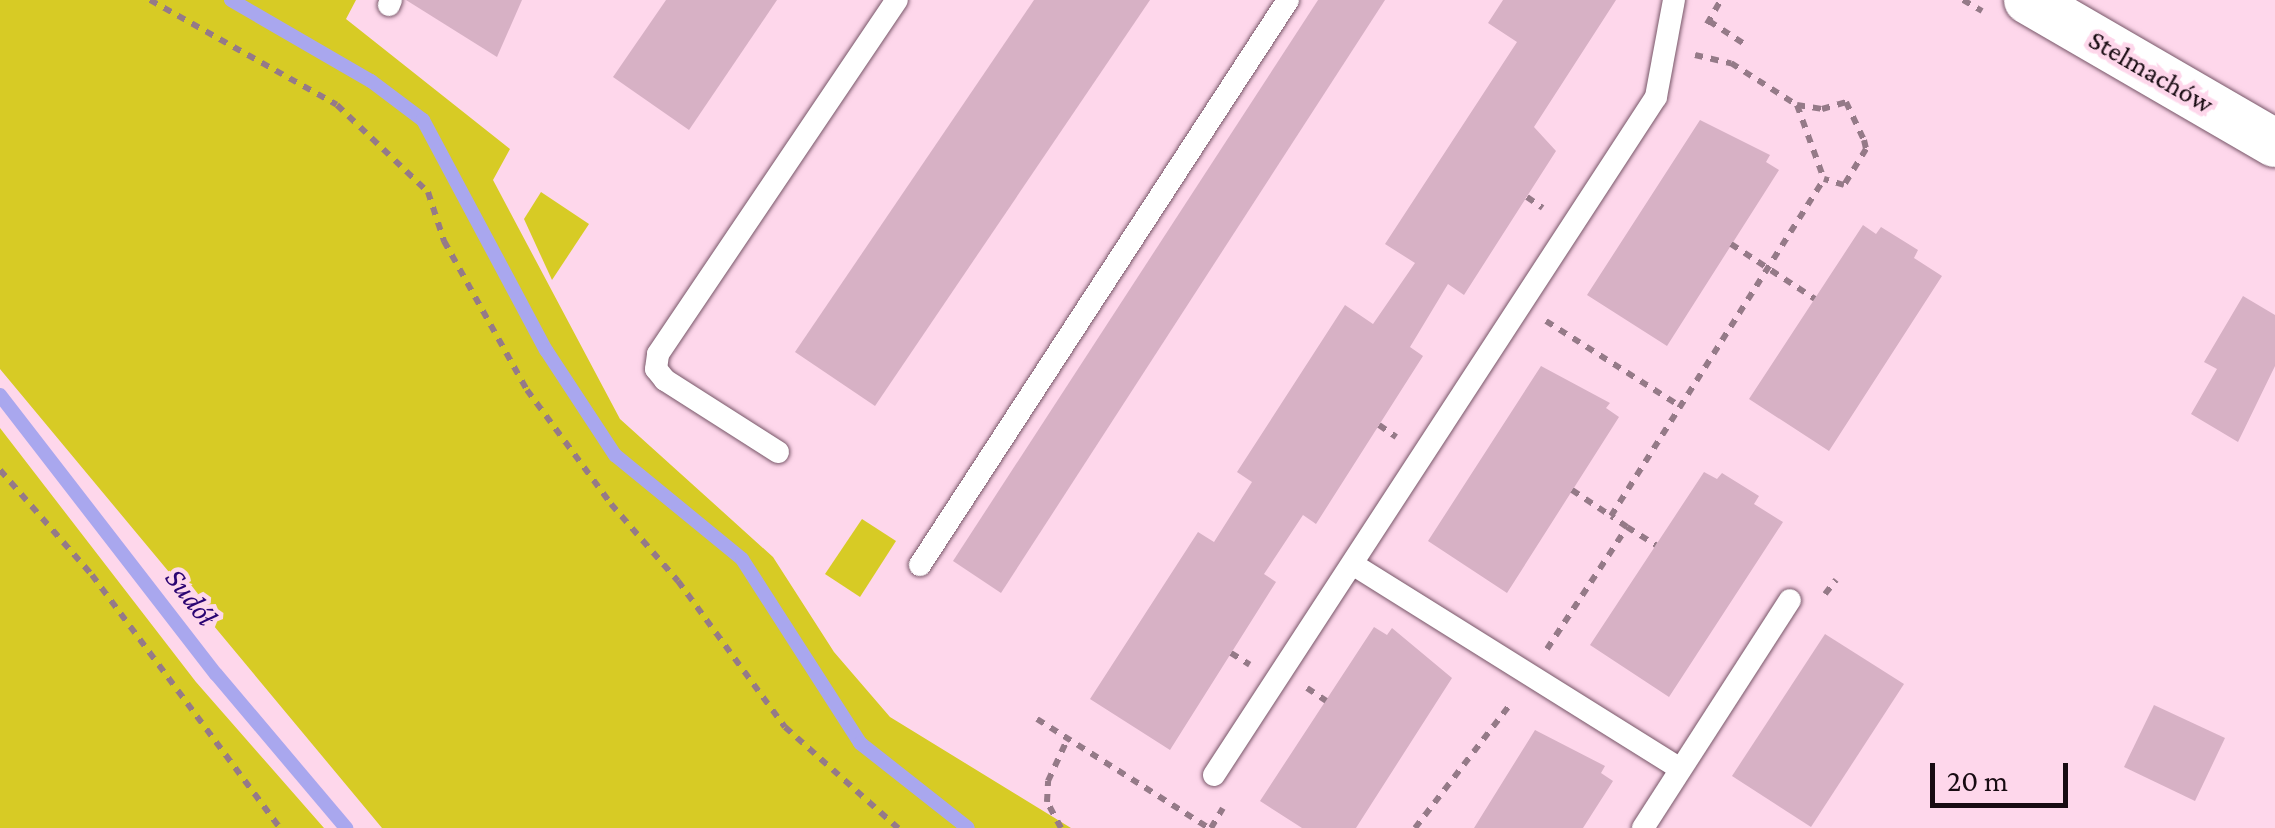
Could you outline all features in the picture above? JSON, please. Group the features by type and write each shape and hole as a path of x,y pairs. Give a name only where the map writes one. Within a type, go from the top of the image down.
{"street":[{"name":"Stelmachów","path":"2028,0 2275,143"}],"lane":[{"path":"778,452 665,380 656,369 658,354 898,0"},
{"path":"920,565 1288,0"},
{"path":"1214,775 1354,565 1518,303 1656,98 1674,0"},
{"path":"1354,565 1682,769"},
{"path":"1643,828 1790,600"}],"path":[{"path":"150,0 337,106 428,192 444,241 527,390 611,504 678,581 784,727 898,828"},
{"path":"1709,21 1746,45"},
{"path":"1692,55 1730,63 1797,104 1822,110 1846,102 1866,149 1844,184 1824,179"},
{"path":"1797,104 1824,179"},
{"path":"1611,516 1824,179"},
{"path":"1527,197 1548,212"},
{"path":"1731,244 1815,299"},
{"path":"1518,303 1680,406"},
{"path":"1379,425 1402,441"},
{"path":"0,470 92,575 280,828"},
{"path":"1572,490 1656,546"},
{"path":"1556,635 1628,526"},
{"path":"1302,685 1326,700"},
{"path":"1415,828 1516,697"},
{"path":"1037,719 1210,828 1224,807"},
{"path":"1061,828 1047,802 1048,781 1068,738"}],"shaded area":[{"path":"0,0 356,0 346,19 510,149 493,180 620,419 773,557 834,652 890,717 1071,828 382,828 0,369"},
{"path":"541,192 589,224 552,280 524,219"},
{"path":"0,428 196,682 324,828 0,828"},
{"path":"862,519 896,541 860,597 825,574"}],"building":[{"path":"406,0 522,0 497,57"},
{"path":"666,0 777,0 689,130 613,77"},
{"path":"1034,0 1150,0 875,406 795,352"},
{"path":"1318,0 1385,0 1001,593 953,561"},
{"path":"1503,0 1616,0 1534,127 1556,151 1464,295 1448,284 1410,347 1423,356 1316,524 1303,515 1264,574 1276,582 1170,750 1090,699 1198,532 1214,542 1252,482 1237,472 1345,305 1373,324 1415,263 1385,244 1517,42 1488,23"},
{"path":"1700,120 1770,155 1766,162 1779,170 1667,346 1587,295"},
{"path":"1863,225 1876,234 1881,227 1918,250 1914,258 1942,276 1829,451 1749,399"},
{"path":"2243,296 2275,315 2275,366 2238,442 2191,414 2217,369 2204,362"},
{"path":"1541,366 1610,403 1606,408 1619,417 1507,593 1428,541"},
{"path":"1704,472 1717,479 1722,473 1759,496 1754,504 1783,522 1669,697 1590,645"},
{"path":"1374,627 1387,635 1392,628 1452,678 1356,828 1302,828 1260,801"},
{"path":"1825,634 1904,684 1811,827 1732,776"},
{"path":"2154,705 2225,738 2195,801 2124,767"},
{"path":"1535,730 1605,766 1601,773 1613,781 1583,828 1474,828"}],"waterway":[{"path":"231,0 371,81 423,120 546,350 615,455 742,559 860,743 968,828"},
{"name":"Sudół","path":"0,395 216,674 346,828"}]}
